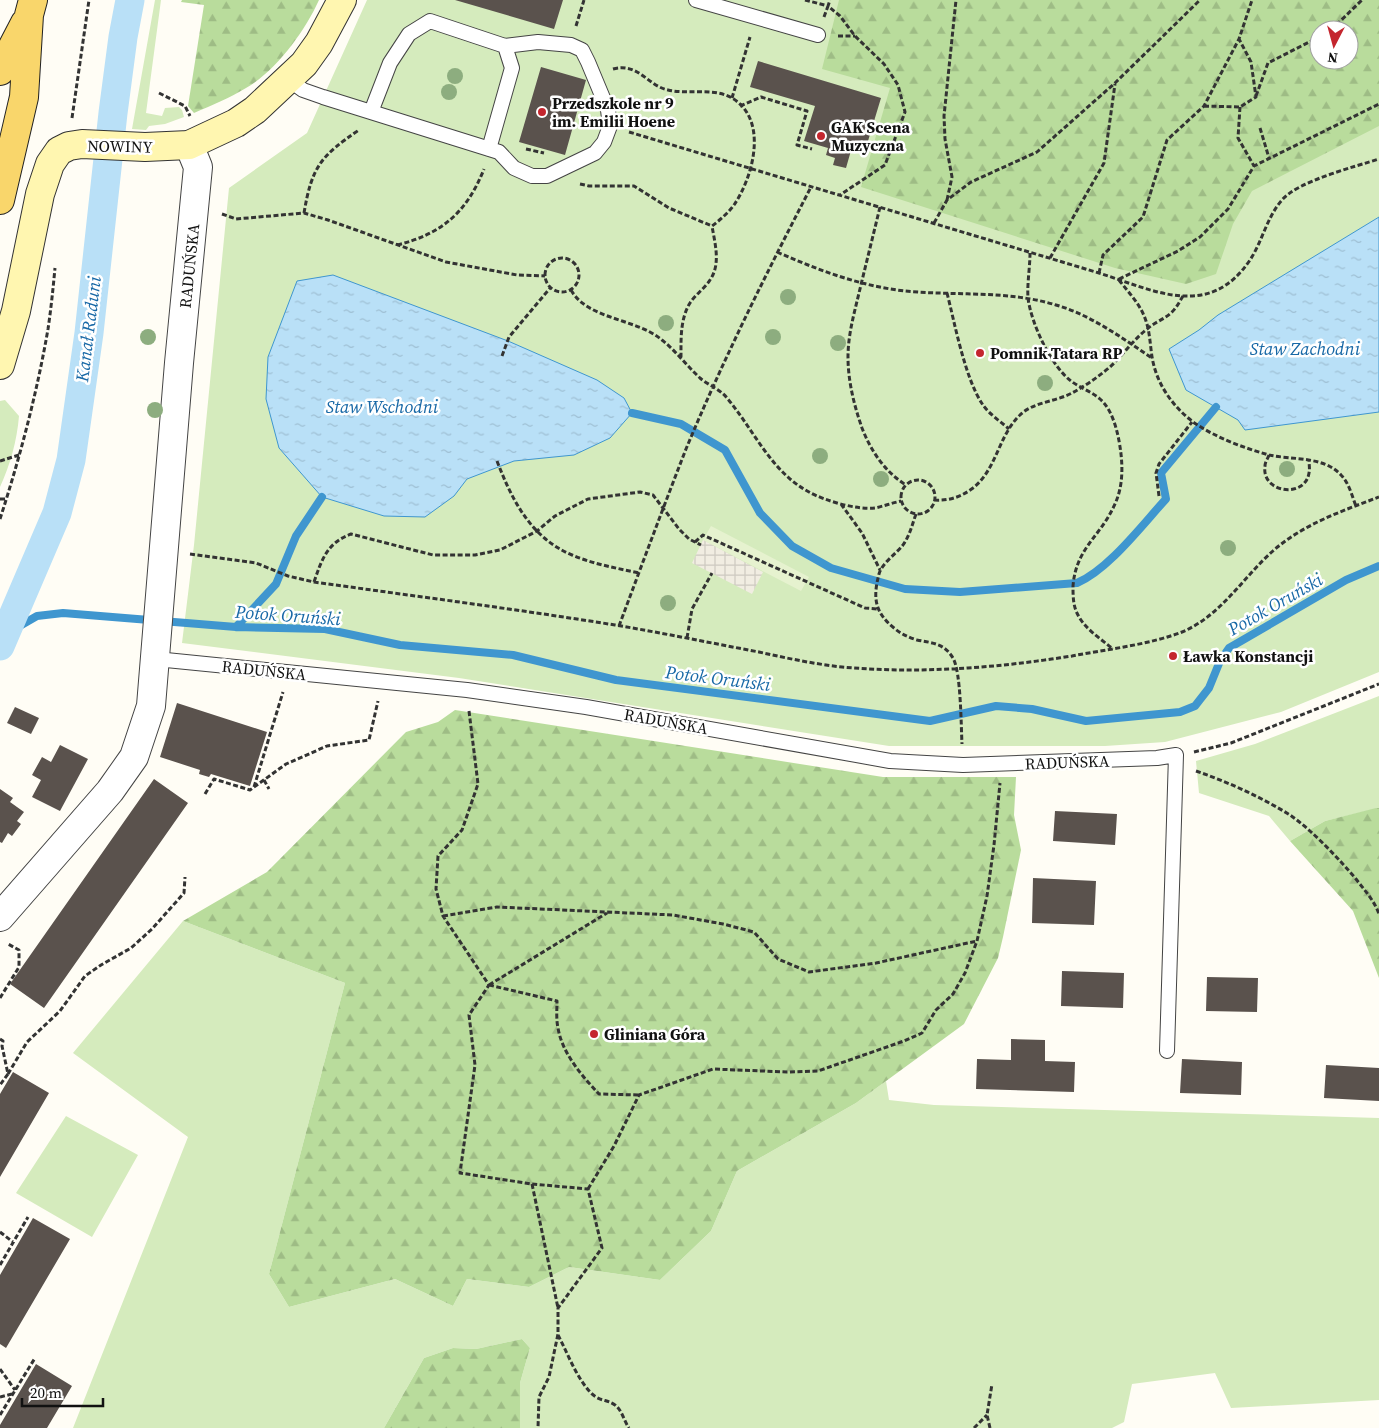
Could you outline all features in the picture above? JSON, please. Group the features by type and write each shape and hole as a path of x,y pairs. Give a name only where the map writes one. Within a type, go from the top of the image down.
{"main road":[{"path":"0,71 31,8"},
{"path":"2,189 24,96 31,8"}],"street":[{"name":"NOWINY","path":"0,365 16,311 40,194 50,164 59,151 69,146 76,135 145,147 190,132 236,123 255,110 304,64 319,43 342,0"},
{"name":"RADUŃSKA","path":"1,929 110,791 134,757 151,706 179,363 198,167 190,132"}],"lane":[{"path":"696,0 818,35"},
{"path":"289,80 302,90 489,150 499,152 514,168 532,176 547,176 595,153 604,142 610,126 608,110 595,75 582,50 571,45 538,42 504,46 430,21 409,34 390,63 378,114"},
{"path":"489,150 512,68 504,46"},
{"name":"RADUŃSKA","path":"156,648 586,708 890,761 963,765 1157,758 1176,755"},
{"path":"1167,1051 1176,755"}],"path":[{"path":"76,135 89,0"},
{"path":"571,45 584,0"},
{"path":"806,0 828,6 840,16 855,36 884,64 898,85 904,112 885,165 840,195"},
{"path":"828,6 830,0"},
{"path":"934,224 947,200 952,177 945,139 944,116 956,0"},
{"path":"947,200 970,182 1037,152 1115,83 1200,0"},
{"path":"1099,273 1103,255 1143,217 1167,140 1204,106 1239,39 1252,0"},
{"path":"1341,20 1362,0"},
{"path":"732,98 756,17"},
{"path":"1239,39 1251,62 1256,97"},
{"path":"1204,106 1240,107 1256,97 1268,63 1309,42"},
{"path":"595,75 617,68 630,69 642,74 667,90 718,93 732,98 740,106 750,119 754,135 754,152 750,168 735,203 712,226"},
{"path":"1050,258 1104,163 1115,83"},
{"path":"159,94 185,106 190,132"},
{"path":"740,106 761,97 807,111 797,145 812,150"},
{"path":"1119,279 1178,251 1200,237 1228,208 1254,166 1379,104"},
{"path":"1240,107 1238,138 1254,166"},
{"path":"304,213 312,178 320,162 335,147 366,126 378,114"},
{"path":"610,126 1050,258 1166,295 1183,296 1205,294 1229,283 1249,261 1282,199 1296,189 1379,159"},
{"path":"1260,128 1269,158"},
{"path":"397,246 411,242 454,218 477,187 489,150"},
{"path":"568,166 580,184 589,186 634,186 669,208 712,226"},
{"path":"619,626 686,449 713,387 811,186"},
{"path":"880,207 849,339 848,357 852,390 860,422 873,451 887,470 906,485"},
{"path":"194,208 214,211 236,218 304,213 446,262 516,275 545,276"},
{"path":"681,357 684,317 690,303 710,280 716,268 716,252 712,226"},
{"path":"778,252 832,274 902,290 1005,295 1057,305 1107,327 1152,358"},
{"path":"1030,253 1028,298 1045,347 1072,382 1101,399 1108,410 1118,437 1122,470 1121,484 1114,508 1086,548 1074,572 1073,594 1074,606 1083,622 1114,649"},
{"path":"563,258 572,261 578,269 579,279 571,290 560,292 548,284 545,276 547,267 554,260 563,258"},
{"path":"0,518 20,455 37,383 48,328 56,261"},
{"path":"1119,279 1138,305 1148,328 1154,366 1164,391 1182,413 1218,437 1269,454 1309,460 1331,467 1341,475 1348,486 1356,506"},
{"path":"502,356 509,338 551,287"},
{"path":"571,290 575,297 601,313 650,330 663,340 701,378 726,396 774,463 798,486 810,493 841,504 858,507 874,508 901,501"},
{"path":"947,293 975,390 983,406 1008,428"},
{"path":"934,500 956,498 967,493 982,482 994,461 1008,428 1014,420 1029,408 1060,399 1082,387 1109,367 1148,328 1172,312 1183,296"},
{"path":"1159,496 1156,473 1159,464 1193,422"},
{"path":"1269,454 1265,467 1268,480 1284,490 1291,490 1302,485 1309,474 1309,460"},
{"path":"0,461 20,455"},
{"path":"497,461 514,500 536,531 552,544 570,555 594,563 639,573"},
{"path":"914,480 924,481 931,487 934,500 926,512 916,514 906,510 901,501 901,492 906,485 914,480"},
{"path":"314,582 328,550 338,539 352,534 433,555 475,555 500,550 536,531 555,516 588,499 640,492 653,495 679,529 701,545"},
{"path":"187,554 256,564 288,576 314,582 619,626 840,667 958,669 1024,664 1114,649 1183,631 1200,622 1232,594 1274,549 1312,523 1379,497"},
{"path":"0,499 6,499"},
{"path":"841,504 862,533 880,572"},
{"path":"916,514 910,534 880,572 875,593 878,609 886,621 903,635 945,647 953,658 958,669 962,732"},
{"path":"695,542 703,535 865,608 878,609"},
{"path":"687,638 692,609 712,573"},
{"path":"1176,755 1206,750 1230,742 1379,684"},
{"path":"467,690 478,784 462,830 438,856 436,889 443,916 489,985 558,1000 557,1027 563,1045 584,1079 599,1094 639,1095 713,1069 787,1072 818,1071 922,1033 936,1010 953,994 965,973 977,941 987,896 1002,764"},
{"path":"254,787 282,698"},
{"path":"205,794 214,778 250,790 286,764 327,746 369,740 374,719"},
{"path":"1176,755 1196,771 1226,782 1291,816 1320,841 1350,872 1376,904 1379,914"},
{"path":"264,780 269,789"},
{"path":"0,1086 28,1042 60,1011 85,976 131,948 152,929 184,893 185,877"},
{"path":"443,916 497,907 672,915 723,924 754,932 778,959 809,972 876,963 977,941"},
{"path":"588,1189 532,1184 460,1173 475,1065 469,1015 489,985 608,912"},
{"path":"0,998 19,967 19,950 1,929"},
{"path":"0,1039 3,1041 2,1046 8,1074"},
{"path":"558,1308 602,1248 588,1189 614,1146 639,1095"},
{"path":"532,1184 558,1308 558,1334 549,1377 539,1397 538,1428"},
{"path":"0,1264 28,1216"},
{"path":"0,1232 13,1242"},
{"path":"558,1334 581,1379 591,1393 601,1401 614,1405 622,1413 629,1428"},
{"path":"0,1415 35,1358"},
{"path":"0,1369 14,1392"},
{"path":"990,1428 987,1415 992,1384"},
{"path":"0,1397 14,1392"},
{"path":"974,1428 987,1415"}],"green space":[{"path":"155,0 161,0 146,113 162,116 165,108 179,107 184,117 165,124 149,126 146,130 132,129"},
{"path":"182,0 319,0 298,37 279,61 257,81 240,92 194,113 188,106 204,5 181,2"},
{"path":"367,0 1379,0 1379,672 1281,712 1165,742 1105,746 889,746 459,678 182,643 194,545 229,188 307,133"},
{"path":"839,0 1379,0 1379,126 1252,191 1233,224 1216,274 1186,284 1115,268 861,187 890,88 822,69"},
{"path":"5,400 19,416 17,435 0,487 0,401"},
{"path":"711,526 809,577 801,591 703,540"},
{"path":"1379,696 1379,808 1325,821 1290,841 1269,816 1199,793 1196,761 1255,744"},
{"path":"455,710 883,777 1016,777 1014,815 1021,850 998,958 964,1024 856,1103 737,1171 711,1231 660,1280 569,1267 529,1287 467,1279 453,1306 395,1279 289,1307 269,1274 345,983 183,921 267,872 406,732 438,722"},
{"path":"1379,808 1379,978 1353,911 1290,841 1325,821"},
{"path":"183,921 345,983 269,1274 289,1307 395,1279 453,1306 467,1279 529,1287 569,1267 660,1280 711,1231 737,1171 856,1103 886,1081 889,1100 934,1105 1379,1118 1379,1400 1231,1408 1215,1373 1132,1384 1124,1422 1112,1428 520,1428 520,1383 530,1348 522,1339 476,1349 453,1348 424,1358 384,1428 73,1428 188,1137 73,1053"},
{"path":"66,1116 138,1155 92,1237 16,1193"},
{"path":"522,1339 530,1348 520,1383 520,1428 384,1428 424,1358 453,1348 476,1349"}],"shaded area":[{"path":"703,540 763,572 752,594 692,563"}],"water":[{"name":"Staw Zachodni","path":"1379,217 1379,412 1245,430 1238,420 1186,390 1169,349 1218,315"},
{"name":"Staw Wschodni","path":"333,275 508,341 597,380 624,398 632,413 610,438 574,455 514,461 467,479 454,496 425,517 384,516 322,497 279,448 266,399 268,357 297,281"}],"building":[{"path":"455,0 563,0 554,29"},
{"path":"758,61 881,98 865,151 852,147 846,168 833,165 835,158 826,155 828,148 804,141 815,106 750,87"},
{"path":"541,67 586,80 565,155 519,142"},
{"path":"177,703 267,732 250,786 211,774 209,777 199,774 200,770 160,757"},
{"path":"15,707 39,718 31,734 7,723"},
{"path":"60,745 88,759 60,811 32,797 41,780 32,775 42,757 51,762"},
{"path":"154,779 188,803 44,1008 10,984"},
{"path":"0,789 13,798 10,802 24,812 17,821 21,824 12,836 8,833 2,843 0,842"},
{"path":"1055,811 1117,814 1115,845 1053,841"},
{"path":"1033,878 1096,881 1094,925 1032,923"},
{"path":"1062,971 1124,973 1123,1008 1061,1006"},
{"path":"1207,977 1258,978 1257,1012 1206,1011"},
{"path":"1011,1039 1045,1040 1045,1061 1075,1062 1074,1092 976,1089 977,1059 1011,1060"},
{"path":"1182,1059 1242,1062 1241,1095 1180,1093"},
{"path":"1326,1065 1379,1068 1379,1101 1324,1098"},
{"path":"13,1072 49,1093 0,1177 0,1094"},
{"path":"33,1218 70,1239 6,1348 0,1344 0,1275"},
{"path":"36,1364 72,1386 47,1428 0,1428 0,1425"}],"waterway":[{"name":"Kanał Raduni","path":"0,646 57,513 71,460 89,333 113,113 130,0"},
{"path":"632,413 681,424 725,450 760,513 792,546 831,568 905,589 960,592 1077,583 1101,568 1124,546 1166,499 1161,473 1216,407"},
{"path":"236,627 276,584 296,536 322,497"},
{"name":"Potok Oruński","path":"4,635 37,616 63,613 236,627 325,629 400,645 513,655 616,680 930,721 996,706 1032,709 1086,721 1180,712 1195,706 1209,688 1220,661 1229,648 1346,580 1379,566"}],"place":[{"name":"Przedszkole nr 9 im. Emilii Hoene","path":"542,112"},
{"name":"GAK Scena Muzyczna","path":"821,136"},
{"name":"Pomnik Tatara RP","path":"980,353"},
{"name":"Ławka Konstancji","path":"1173,656"},
{"name":"Gliniana Góra","path":"594,1034"}]}
